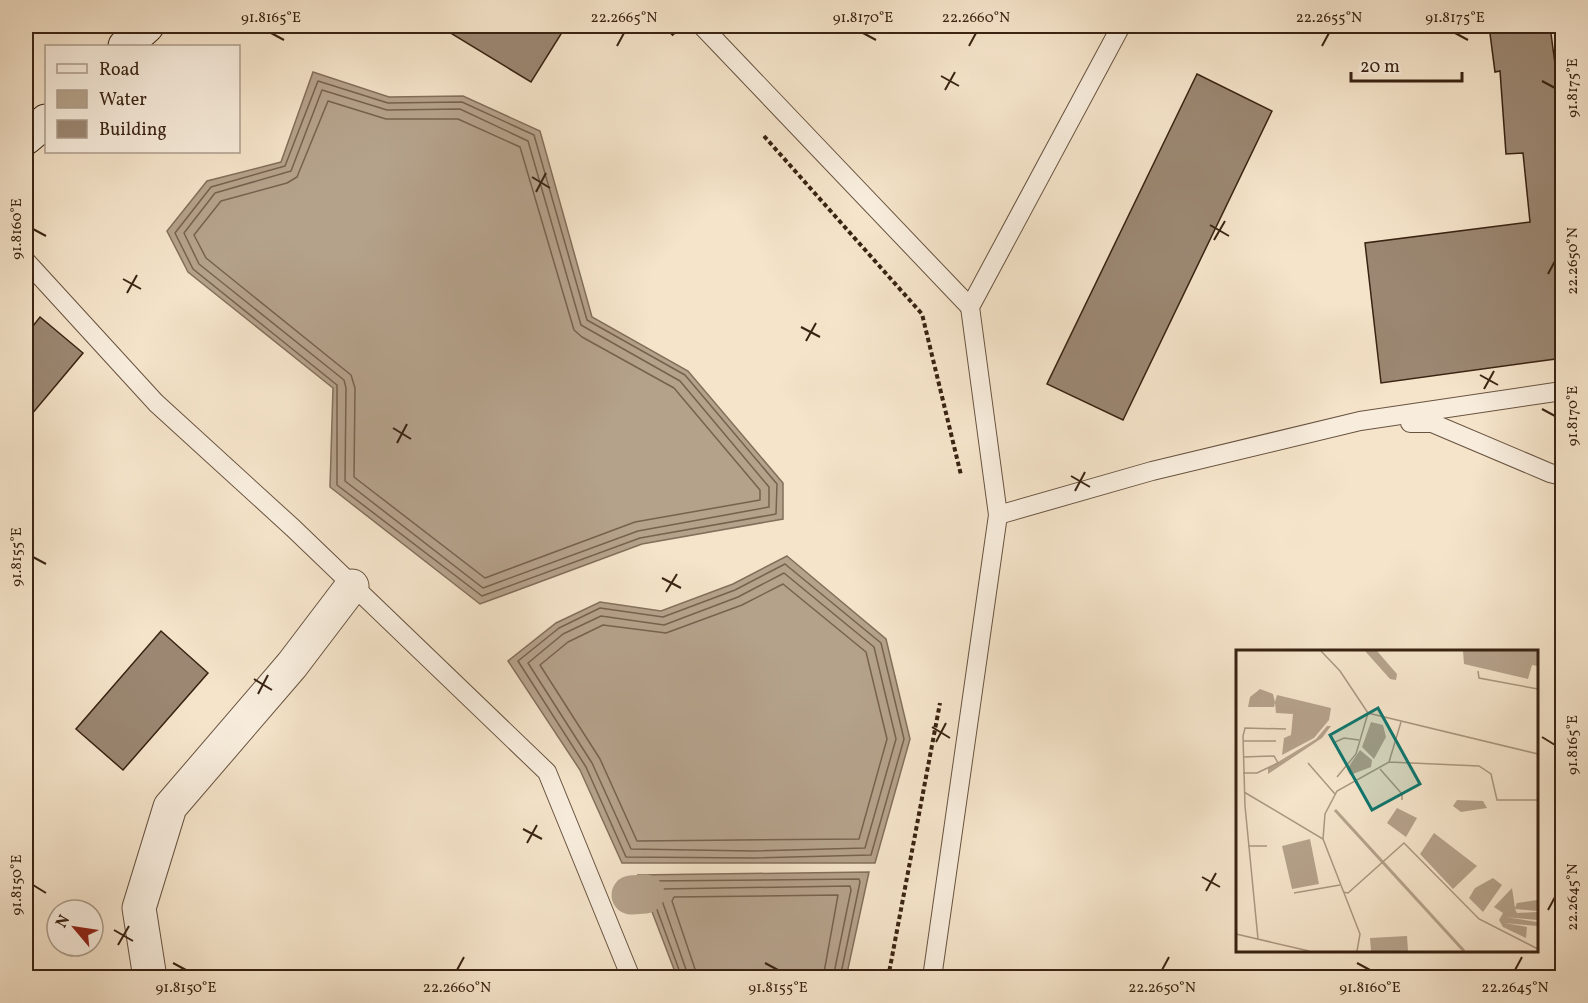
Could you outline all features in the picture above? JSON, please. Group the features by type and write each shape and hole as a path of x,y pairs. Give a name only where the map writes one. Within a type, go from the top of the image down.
{"street":[{"path":"126,45 147,26"},
{"path":"150,978 139,908 170,807 292,665 352,586"}],"lane":[{"path":"702,26 970,307"},
{"path":"933,978 998,515 970,307 1121,26"},
{"path":"26,261 156,403 293,528 546,772 631,978"},
{"path":"998,515 1152,471 1360,421 1563,391"},
{"path":"1360,421 1432,423 1550,473 1563,476"}],"path":[{"path":"666,26 681,43"},
{"path":"759,130 922,314 962,477"},
{"path":"888,978 941,698"}],"water":[{"path":"313,72 389,97 463,96 540,131 592,317 688,371 783,483 783,519 642,544 480,604 330,487 333,388 188,272 167,231 207,181 281,162"},
{"path":"787,556 886,639 910,739 875,863 622,863 580,770 508,661 556,623 600,602 661,611 733,584"},
{"path":"869,872 846,978 677,977 638,875"}],"building":[{"path":"439,26 566,26 531,82"},
{"path":"1489,26 1550,26 1557,79 1563,79 1563,358 1381,383 1365,243 1530,222 1523,153 1506,154 1500,71 1495,72"},
{"path":"1197,74 1272,111 1123,420 1047,384"},
{"path":"40,317 83,353 26,421 26,335"},
{"path":"161,631 208,673 123,770 76,729"}],"waterway":[{"path":"631,895 645,894"}]}
